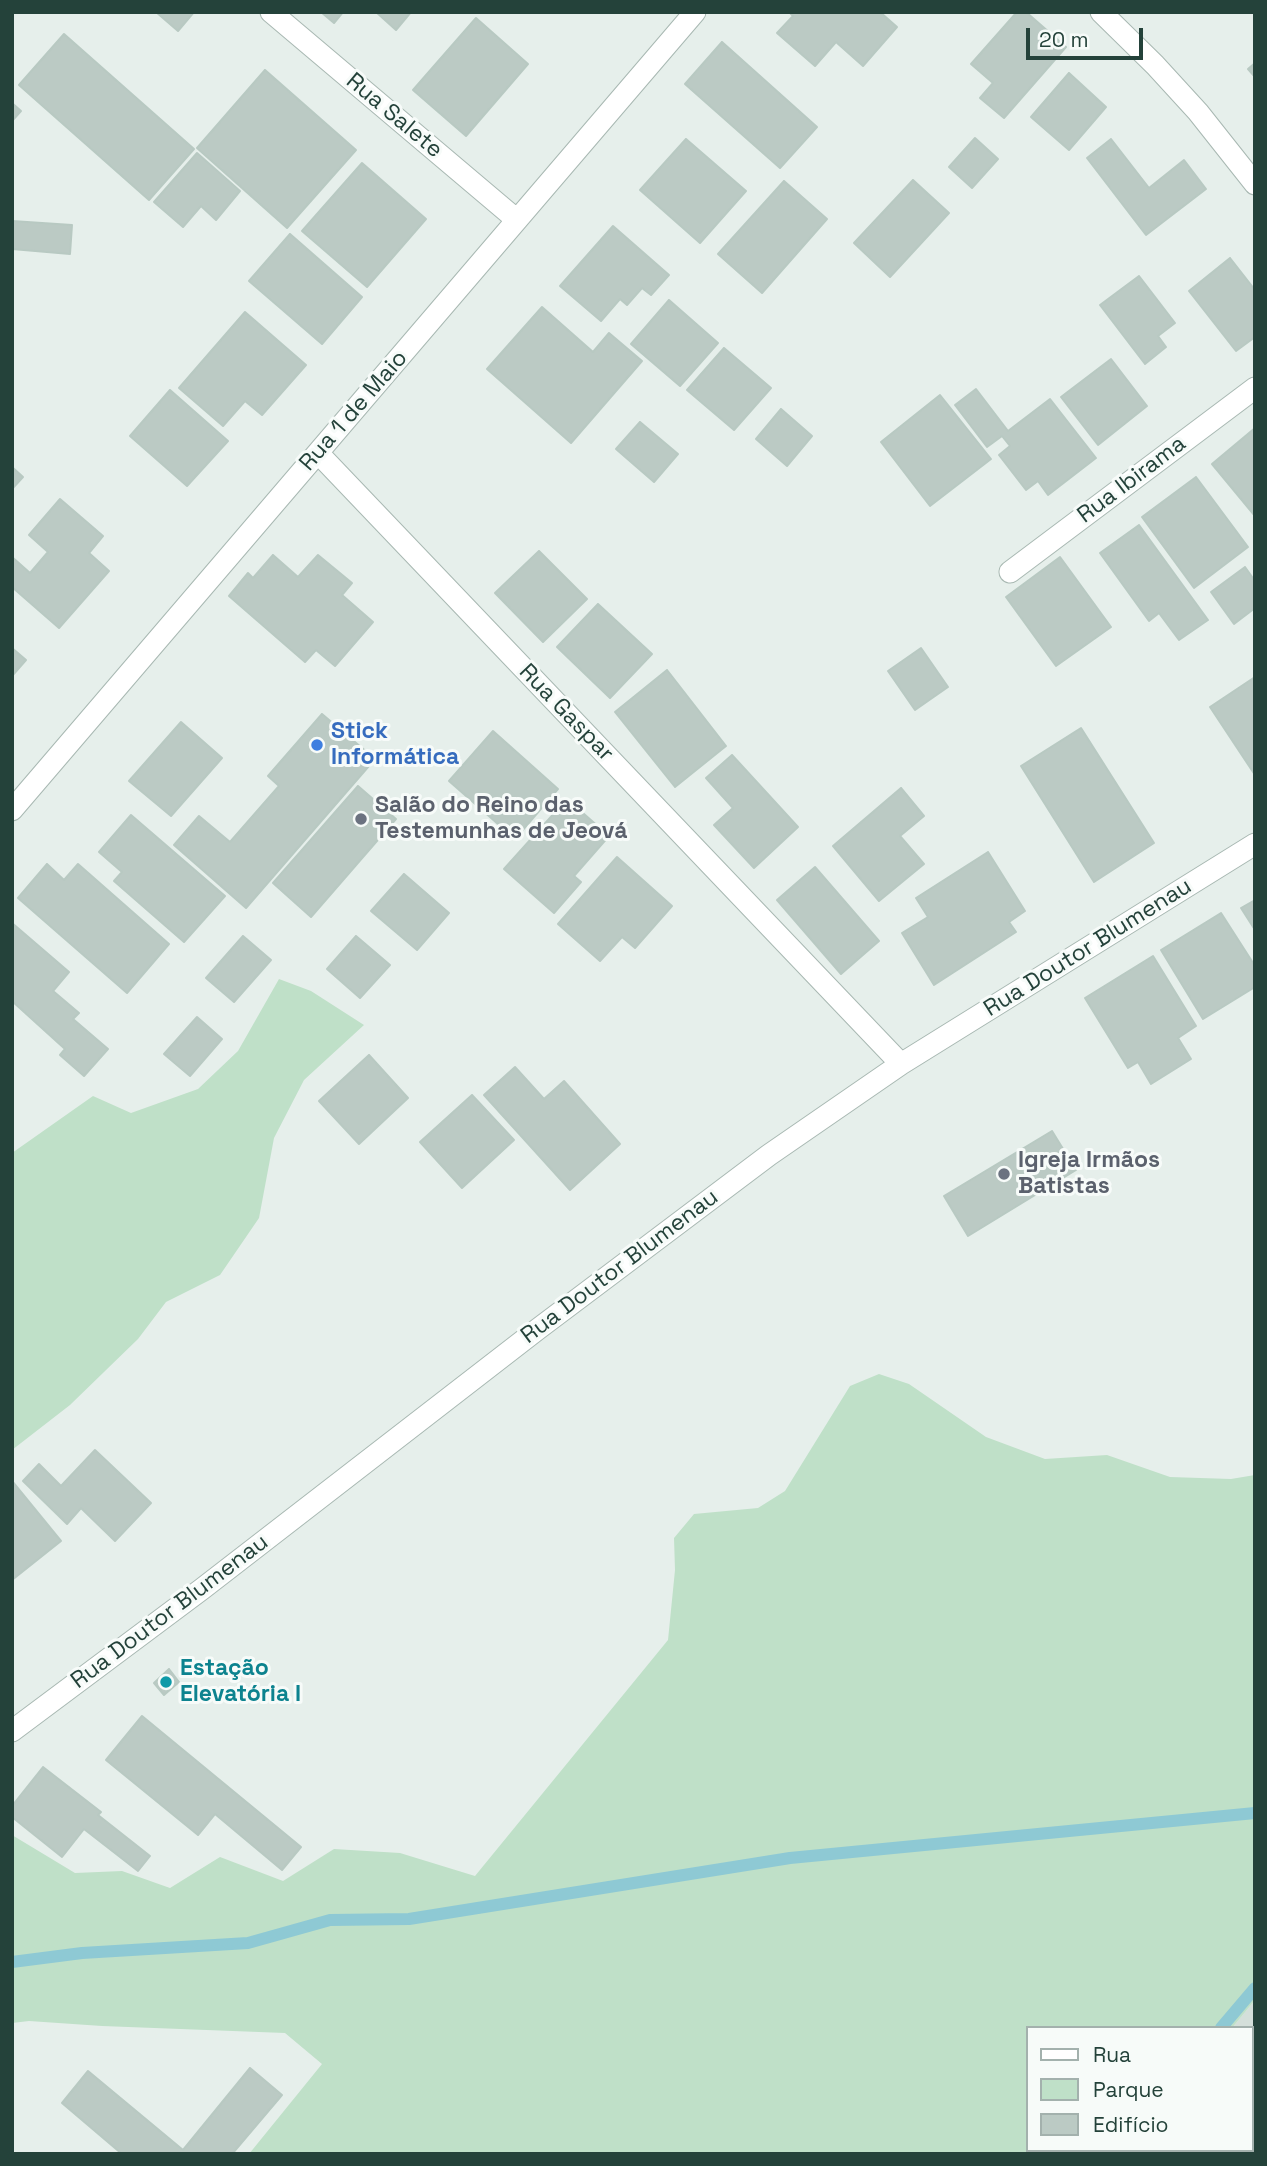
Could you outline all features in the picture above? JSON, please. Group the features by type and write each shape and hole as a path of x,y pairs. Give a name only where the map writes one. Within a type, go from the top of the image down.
{"street":[{"name":"Rua Salete","path":"271,12 517,220"},
{"name":"Rua 1 de Maio","path":"12,810 695,12"},
{"path":"1101,12 1198,112 1255,184"},
{"name":"Rua Ibirama","path":"1010,572 1255,388"},
{"name":"Rua Gaspar","path":"318,453 901,1063"},
{"name":"Rua Doutor Blumenau","path":"12,1731 769,1155 901,1063 1255,844"}],"shaded area":[{"path":"1255,2000 1255,2154 1128,2154 1253,2152 1253,2026 1234,2026"}],"green space":[{"path":"279,979 311,991 364,1025 304,1080 274,1138 259,1218 220,1275 166,1302 138,1339 70,1405 12,1450 12,1153 93,1096 131,1113 198,1089 238,1051"},
{"path":"879,1374 909,1384 986,1437 1045,1459 1107,1455 1170,1477 1231,1479 1255,1475 1255,2000 1234,2026 1026,2026 1026,2152 1128,2152 1127,2154 249,2154 322,2064 285,2033 29,2021 12,2023 12,1835 75,1873 122,1871 170,1888 220,1857 283,1881 334,1849 400,1853 475,1876 668,1640 675,1570 674,1538 694,1514 758,1508 785,1491 850,1386"}],"building":[{"path":"156,12 194,12 178,31"},
{"path":"321,12 343,12 334,23"},
{"path":"376,12 411,12 396,30"},
{"path":"789,12 880,12 897,27 863,66 836,42 815,66 777,33 793,16"},
{"path":"1017,12 1026,12 1066,47 1004,118 980,98 993,83 971,64"},
{"path":"476,18 528,64 466,136 413,90"},
{"path":"64,34 194,149 149,200 19,85"},
{"path":"722,42 817,127 780,168 685,84"},
{"path":"1255,63 1255,77 1248,69"},
{"path":"265,70 356,150 287,228 197,148"},
{"path":"1069,73 1106,107 1069,150 1031,117"},
{"path":"12,103 21,111 12,121"},
{"path":"975,138 998,159 972,188 949,167"},
{"path":"686,139 746,191 700,243 640,190"},
{"path":"1111,139 1149,188 1184,160 1206,189 1146,235 1087,158"},
{"path":"197,153 240,191 216,220 201,206 183,227 154,202"},
{"path":"362,163 426,219 367,287 302,231"},
{"path":"913,180 949,213 890,277 854,243"},
{"path":"784,181 827,219 762,293 718,254"},
{"path":"12,221 72,225 70,254 12,249"},
{"path":"613,226 669,275 651,295 642,288 627,305 620,299 601,321 560,286"},
{"path":"290,234 362,297 322,344 249,281"},
{"path":"1230,258 1255,290 1255,337 1236,351 1189,291"},
{"path":"1139,276 1175,323 1158,336 1166,347 1145,364 1100,305"},
{"path":"669,300 718,343 680,386 631,344"},
{"path":"542,307 593,352 609,333 642,361 571,443 487,369"},
{"path":"245,312 306,365 262,415 245,401 223,426 179,388"},
{"path":"724,348 771,388 734,430 687,390"},
{"path":"1111,359 1147,406 1098,445 1061,397"},
{"path":"976,389 1008,431 1050,399 1096,458 1048,495 1038,481 1026,490 999,455 1010,446 1002,436 987,447 955,405"},
{"path":"170,390 228,441 187,486 130,436"},
{"path":"940,395 991,459 930,506 881,442"},
{"path":"781,409 812,436 787,466 756,439"},
{"path":"640,422 678,454 654,482 616,449"},
{"path":"1255,428 1255,516 1212,464"},
{"path":"12,467 23,477 12,489"},
{"path":"1196,477 1248,547 1194,588 1142,517"},
{"path":"60,499 103,536 89,553 109,571 59,628 12,587 12,557 30,573 48,552 29,535"},
{"path":"1139,525 1208,620 1179,640 1159,613 1149,621 1100,553"},
{"path":"539,551 587,599 543,642 495,593"},
{"path":"273,555 298,577 318,555 352,583 342,595 373,622 335,666 316,650 305,662 229,596 248,573 253,578"},
{"path":"1060,557 1111,627 1056,666 1006,597"},
{"path":"1245,567 1255,581 1255,608 1234,624 1211,592"},
{"path":"598,604 652,654 610,698 557,647"},
{"path":"12,648 26,660 12,676"},
{"path":"921,648 948,687 915,710 888,671"},
{"path":"667,670 726,746 675,787 615,712"},
{"path":"1255,677 1255,775 1210,707"},
{"path":"322,714 375,759 246,908 174,845 199,816 230,842 279,786 268,776"},
{"path":"181,722 222,758 171,816 129,781"},
{"path":"1081,728 1154,843 1094,882 1021,766"},
{"path":"493,731 558,789 515,839 449,781"},
{"path":"732,755 798,827 754,868 714,825 733,808 706,778"},
{"path":"358,786 396,819 311,917 273,883"},
{"path":"901,788 924,816 900,836 924,864 879,901 833,846"},
{"path":"567,799 609,836 574,876 581,882 554,913 504,869"},
{"path":"131,815 225,896 184,942 114,881 122,872 99,852"},
{"path":"988,852 1025,911 1009,922 1016,932 934,985 902,933 928,917 916,898"},
{"path":"617,857 672,906 635,948 622,937 600,961 558,924"},
{"path":"47,864 64,880 78,864 169,944 127,993 18,898"},
{"path":"815,867 879,941 841,974 777,900"},
{"path":"404,874 449,913 417,950 371,911"},
{"path":"1255,900 1255,930 1241,908"},
{"path":"1221,913 1255,966 1255,987 1203,1019 1161,950"},
{"path":"12,923 69,972 53,991 79,1013 73,1019 108,1049 84,1076 60,1055 65,1049 12,1001"},
{"path":"243,936 271,960 234,1002 206,978"},
{"path":"356,936 390,965 360,998 327,969"},
{"path":"1153,956 1196,1026 1178,1038 1191,1059 1151,1084 1138,1062 1128,1068 1085,998"},
{"path":"197,1017 222,1039 190,1076 164,1054"},
{"path":"369,1055 408,1098 359,1144 319,1101"},
{"path":"515,1067 544,1099 564,1081 620,1144 570,1190 484,1095"},
{"path":"472,1095 514,1140 462,1188 420,1142"},
{"path":"1052,1131 1076,1170 968,1236 944,1196"},
{"path":"95,1450 151,1503 115,1541 81,1508 67,1524 23,1481 39,1464 61,1486"},
{"path":"12,1481 61,1541 12,1580"},
{"name":"Estação Elevatória I","path":"169,1669 179,1682 164,1695 154,1683"},
{"path":"142,1716 301,1847 282,1870 215,1814 198,1835 106,1760"},
{"path":"43,1767 101,1812 98,1815 150,1856 138,1871 84,1829 62,1857 12,1817 12,1806"},
{"path":"250,2068 282,2095 232,2154 122,2154 62,2103 88,2071 183,2150"}],"waterway":[{"path":"12,1962 82,1953 248,1943 330,1920 409,1919 790,1858 1255,1813"},
{"path":"1223,2026 1255,1988"}],"place":[{"name":"Stick Informática","path":"317,745"},
{"name":"Salão do Reino das Testemunhas de Jeová","path":"361,819"},
{"name":"Igreja Irmãos Batistas","path":"1004,1174"},
{"name":"Estação Elevatória I","path":"166,1682"}]}
